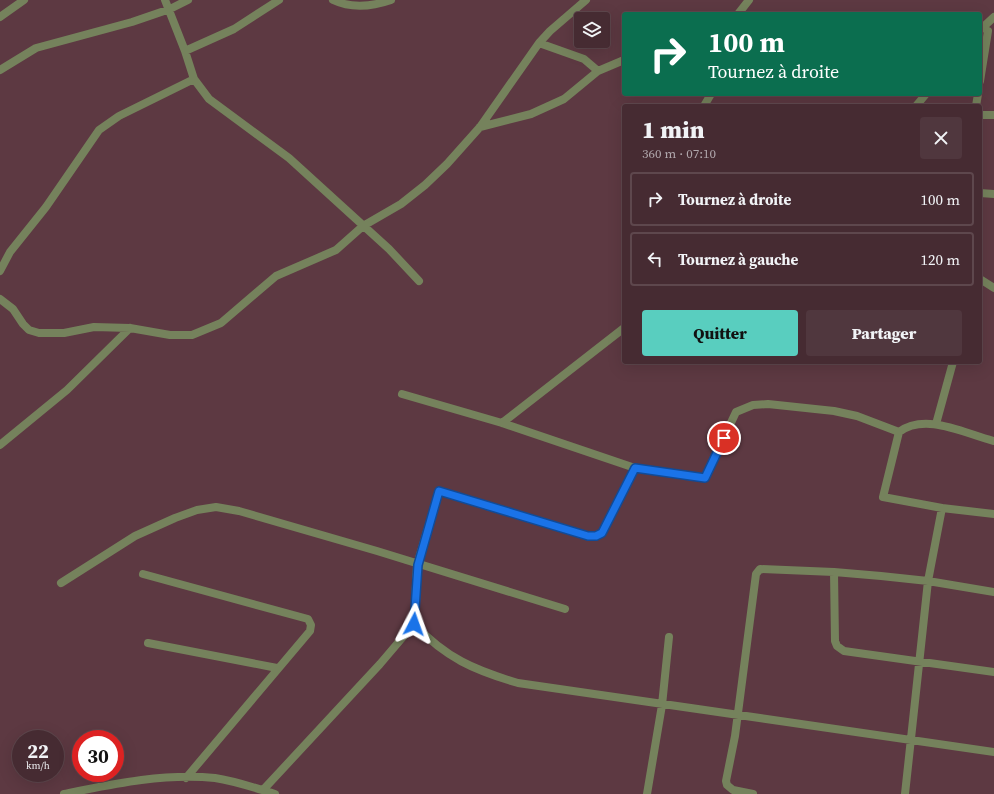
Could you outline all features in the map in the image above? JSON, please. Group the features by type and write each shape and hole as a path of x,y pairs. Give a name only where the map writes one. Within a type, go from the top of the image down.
{"street":[{"path":"0,17 24,0"},
{"path":"165,0 170,9 194,79 210,99 218,107 289,158 389,249 419,281"},
{"path":"0,70 36,48 132,22 170,9 188,0"},
{"path":"185,51 234,29 279,0"},
{"path":"333,0 346,6 356,7 379,4 391,0"},
{"path":"0,299 13,309 29,330 39,333 64,333 94,327 130,328 170,335 192,335 221,323 276,276 336,250 364,226 401,204 425,185 448,164 480,127 539,43 550,31 586,0"},
{"path":"740,12 749,0"},
{"path":"982,28 994,17"},
{"path":"982,72 991,32"},
{"path":"539,43 584,59 598,71"},
{"path":"480,127 542,109 564,99 598,71 622,61"},
{"path":"0,271 10,252 46,207 99,130 119,116 194,79"},
{"path":"918,104 924,96"},
{"path":"982,115 994,115"},
{"path":"982,193 994,194"},
{"path":"982,280 994,288"},
{"path":"0,445 67,390 130,328"},
{"path":"502,423 622,330"},
{"path":"936,424 953,364"},
{"path":"402,394 502,423 635,468 705,478 736,412 753,405 768,404 857,416 899,432"},
{"path":"994,441 936,424 912,424 899,432 883,496 942,508 994,514"},
{"path":"263,790 380,664 414,624 418,565 439,491 588,536 596,536 602,533 635,468"},
{"path":"61,583 135,536 197,510 216,508 247,513 565,609"},
{"path":"905,794 928,581 942,508"},
{"path":"753,794 733,790 727,785 757,571 763,568 834,572 928,581 994,592"},
{"path":"834,572 835,641 837,646 844,652 994,672"},
{"path":"143,574 308,619 311,625 310,631 277,668 186,778"},
{"path":"414,624 432,642 460,661 488,674 518,683 737,716 994,752"},
{"path":"647,794 662,705 669,637"},
{"path":"148,643 277,668"},
{"path":"64,794 151,779 215,778 275,794"}],"route":[{"path":"414,624 418,565 439,491 588,536 596,536 602,533 635,468 705,478 724,438"}]}
